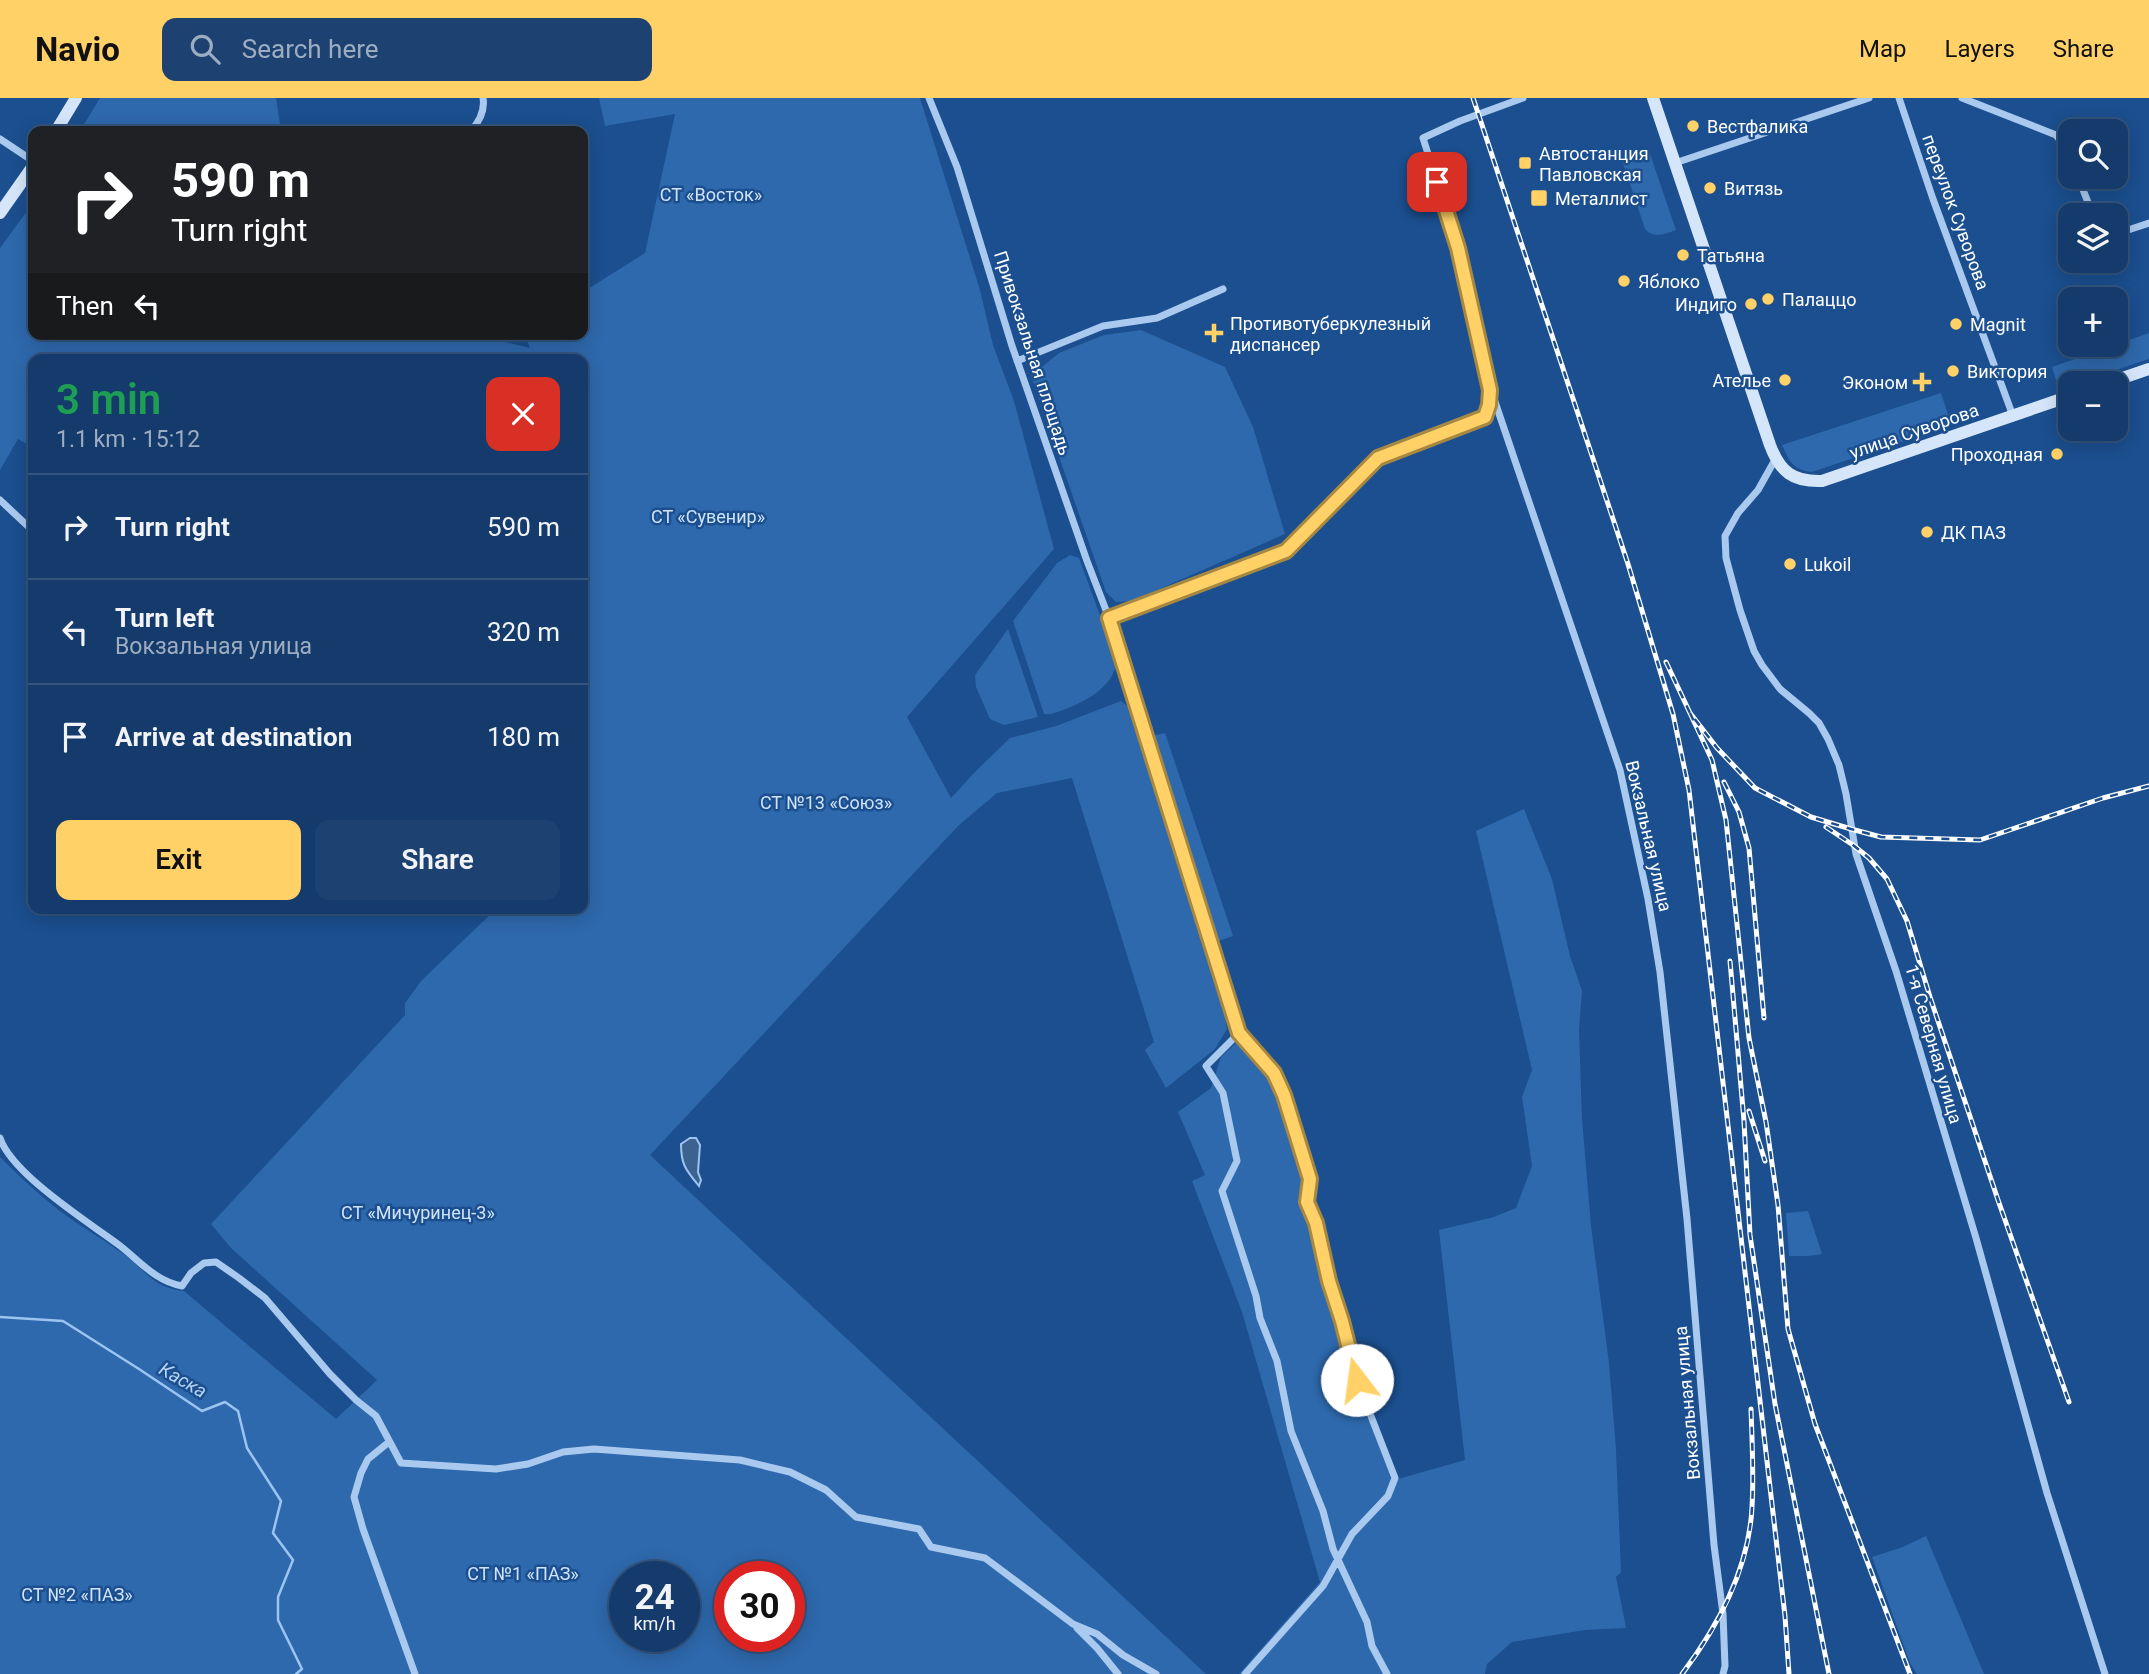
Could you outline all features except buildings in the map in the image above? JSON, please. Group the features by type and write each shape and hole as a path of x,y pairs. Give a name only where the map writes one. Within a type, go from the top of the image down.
{"street":[{"path":"59,126 75,98"},
{"path":"476,126 485,106 484,98"},
{"name":"Привокзальная площадь","path":"929,98 957,167 1017,361 1109,618 1239,1033"},
{"name":"Вокзальная улица","path":"1523,98 1423,138 1458,248 1490,390 1620,771 1648,899 1660,972 1687,1219 1714,1545 1723,1614 1723,1674"},
{"path":"1653,98 1735,345 1776,458"},
{"path":"1675,163 1869,98"},
{"name":"переулок Суворова","path":"1899,98 2013,416"},
{"path":"1962,98 2058,138"},
{"path":"0,139 28,160"},
{"path":"0,213 28,171"},
{"path":"2128,230 2149,223"},
{"path":"1017,361 1103,326 1157,318 1223,289"},
{"path":"2128,376 2149,369"},
{"path":"1109,618 1286,551 1378,458 1485,417 1490,390"},
{"name":"улица Суворова","path":"1776,458 1791,475 1807,481 1822,481 2058,400"},
{"name":"1-я Северная улица","path":"1776,458 1758,490 1738,513 1725,536 1726,558 1740,610 1762,665 1780,689 1819,723 1839,765 1856,854 1896,971 1976,1238 2047,1493 2105,1674"},
{"path":"0,500 28,526"},
{"path":"1245,1674 1323,1586 1338,1560 1352,1534 1388,1496 1395,1478 1357,1380 1316,1223 1307,1202 1310,1179 1284,1095 1274,1073 1239,1033 1206,1066 1223,1093 1237,1161 1222,1192 1256,1296 1260,1318 1277,1361 1292,1431 1323,1511 1333,1549 1338,1560 1367,1622 1372,1646 1387,1674"},
{"path":"0,1138 19,1166 80,1219 121,1247 147,1270 170,1284 182,1286 191,1273 204,1263 216,1262 264,1298 330,1374 376,1416 401,1463 496,1469 528,1464 563,1452 594,1449 740,1460 790,1472 826,1490 856,1517 919,1529 931,1547 985,1558 1073,1624 1118,1674"},
{"path":"389,1442 368,1459 354,1497 415,1674"},
{"path":"1073,1624 1097,1634 1124,1655 1156,1674"}],"green space":[{"path":"100,98 276,98 280,126 83,126"},
{"path":"599,98 920,98 980,290 993,345 1014,401 1054,549 907,717 951,798 1010,738 1056,726 1121,701 1127,706 1221,991 1227,1029 1215,1049 1166,1088 1145,1050 1154,1042 1072,778 997,793 958,826 650,1155 1206,1674 0,1674 0,1157 52,1205 126,1256 152,1279 165,1287 184,1291 336,1419 377,1380 231,1248 211,1224 405,1015 405,1003 422,980 491,914 588,914 588,354 28,354 28,444 18,439 0,470 0,248 28,210 28,340 497,340 530,348 527,340 588,340 588,289 645,253 675,114 605,126"},
{"path":"1648,148 1676,230 1660,235 1645,229 1623,163 1629,154"},
{"path":"1141,330 1225,367 1253,427 1285,534 1132,601 1116,602 1106,592 1031,376 1059,353 1104,335"},
{"path":"2149,333 2149,359 2113,371 2058,371 2058,386 2052,367 2081,357 2128,357 2128,340"},
{"path":"1941,393 1951,423 1984,414 1812,472 1792,464 1782,445"},
{"path":"1070,555 1079,558 1117,662 1111,678 1093,695 1061,711 1044,714 1013,621 1057,563"},
{"path":"1008,629 1038,717 1004,725 990,719 976,687 975,675"},
{"path":"1165,733 1233,936 1219,941 1151,736"},
{"path":"1524,809 1552,879 1570,956 1582,991 1579,1030 1582,1118 1591,1226 1609,1363 1621,1572 1616,1577 1626,1628 1585,1630 1512,1642 1487,1664 1485,1674 1239,1674 1320,1582 1242,1312 1192,1181 1205,1175 1178,1112 1211,1088 1221,1057 1248,1032 1267,1053 1289,1098 1312,1180 1310,1202 1320,1225 1334,1288 1360,1380 1398,1479 1465,1460 1439,1230 1494,1217 1516,1208 1532,1166 1522,1097 1532,1070 1476,831"},
{"path":"1808,1211 1822,1254 1789,1256 1786,1213"},
{"path":"1926,1536 1984,1674 1917,1674 1910,1663 1872,1557"}],"shaded area":[{"path":"690,1138 696,1138 700,1145 699,1186 682,1157 681,1144"}],"waterway":[{"name":"Каска","path":"0,1317 63,1321 202,1411 225,1402 238,1411 247,1448 281,1501 273,1533 293,1560 278,1597 278,1620 302,1669 296,1674"}],"railway":[{"path":"1473,98 1628,564 1673,714 1689,790 1785,1616 1789,1674"},
{"path":"1666,662 1690,713 1717,748 1755,788 1811,817 1881,837 1980,840 2103,798 2149,786"},
{"path":"1690,713 1712,760 1726,820 1749,1038 1766,1122 1778,1205 1788,1329 1815,1424 1910,1674"},
{"path":"1724,782 1739,812 1749,848 1764,1018"},
{"path":"1826,827 1869,858 1887,879 1907,921 1998,1200 2069,1402"},
{"path":"1730,961 1744,1121 1750,1235 1775,1404 1829,1674"},
{"path":"1749,1111 1765,1161"},
{"path":"1682,1674 1720,1616 1745,1552 1753,1495 1751,1409"}],"place":[{"name":"Вестфалика","path":"1693,126"},
{"name":"Автостанция Павловская","path":"1525,163"},
{"name":"Витязь","path":"1710,188"},
{"name":"Металлист","path":"1539,198"},
{"name":"Татьяна","path":"1683,255"},
{"name":"Яблоко","path":"1624,281"},
{"name":"Палаццо","path":"1768,299"},
{"name":"Индиго","path":"1751,304"},
{"name":"Magnit","path":"1956,324"},
{"name":"Противотуберкулезный диспансер","path":"1214,333"},
{"name":"Виктория","path":"1953,371"},
{"name":"Ателье","path":"1785,380"},
{"name":"Эконом","path":"1922,382"},
{"name":"Проходная","path":"2057,454"},
{"name":"ДК ПАЗ","path":"1927,532"},
{"name":"Lukoil","path":"1790,564"}],"route":[{"path":"1357,1380 1316,1223 1307,1202 1310,1179 1284,1095 1274,1073 1239,1033 1109,618 1286,551 1378,458 1485,417 1490,390 1458,248 1437,182"}],"park label":[{"name":"СТ «Восток»","path":"711,194"},
{"name":"СТ «Сувенир»","path":"708,516"},
{"name":"СТ №13 «Союз»","path":"826,802"},
{"name":"СТ «Мичуринец-3»","path":"418,1212"},
{"name":"СТ №1 «ПАЗ»","path":"523,1573"},
{"name":"СТ №2 «ПАЗ»","path":"77,1594"}]}
